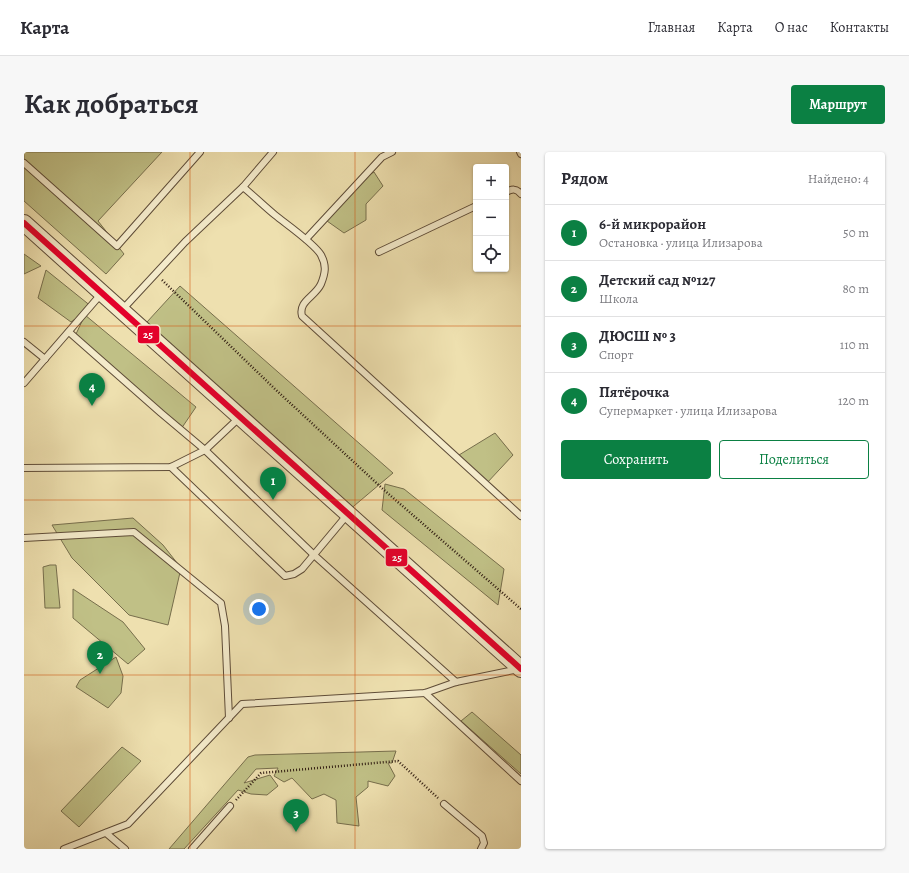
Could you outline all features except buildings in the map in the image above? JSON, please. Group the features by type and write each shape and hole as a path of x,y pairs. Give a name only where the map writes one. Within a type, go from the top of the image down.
{"street":[{"path":"24,223 521,669"}],"lane":[{"path":"24,163 117,246 200,152"},
{"path":"122,311 155,273 210,217 243,187 273,152"},
{"path":"306,239 382,157 392,152"},
{"path":"243,187 275,215 306,239 321,254 325,274 318,289 302,304 300,311 302,316 521,516"},
{"path":"509,190 512,189 520,191"},
{"path":"379,252 473,207"},
{"path":"24,383 102,293"},
{"path":"69,332 205,450 314,555 456,682"},
{"path":"24,342 45,359"},
{"path":"24,468 171,467 205,450 240,417"},
{"path":"171,467 285,576 294,574 302,569 348,514"},
{"path":"24,538 134,532 221,604 225,626 229,718"},
{"path":"64,849 128,824 242,704 425,693 456,682 521,669"},
{"path":"425,693 521,781"},
{"path":"444,804 482,836 484,843 481,849"},
{"path":"192,849 230,806"},
{"path":"106,833 125,849"}],"path":[{"path":"155,273 276,390 384,490 521,609"},
{"path":"230,806 261,773 398,761 444,804"}],"green space":[{"path":"24,152 162,152 98,221 124,254 106,274 24,201"},
{"path":"374,172 383,186 366,204 366,220 344,233 327,221 361,179"},
{"path":"24,254 41,266 24,274"},
{"path":"46,270 92,307 71,322 38,298"},
{"path":"180,286 393,473 348,511 147,322"},
{"path":"85,315 196,407 181,429 76,334"},
{"path":"495,433 513,455 486,484 459,455"},
{"path":"385,484 404,489 504,569 498,605 382,510"},
{"path":"133,518 163,545 181,568 168,625 129,615 72,558 52,525"},
{"path":"56,565 60,608 45,608 43,567"},
{"path":"73,589 123,622 145,649 128,664 73,618"},
{"path":"116,657 123,676 121,693 108,708 76,687 80,680"},
{"path":"472,712 521,755 521,774 461,721"},
{"path":"122,747 141,761 79,827 61,811"},
{"path":"396,751 392,763 388,763 395,776 388,786 368,781 368,787 356,797 359,826 337,823 336,800 324,794 312,799 292,778 284,782 274,776 278,768 256,769 244,783 270,775 278,786 267,795 251,794 238,790 184,849 169,849 248,757 255,755"}],"transit line":[{"name":"25","path":"24,223 521,669"}],"place":[{"name":"Пятёрочка","path":"92,406"},
{"name":"6-й микрорайон","path":"273,500"},
{"name":"Детский сад №127","path":"100,674"},
{"name":"ДЮСШ № 3","path":"296,832"}]}
